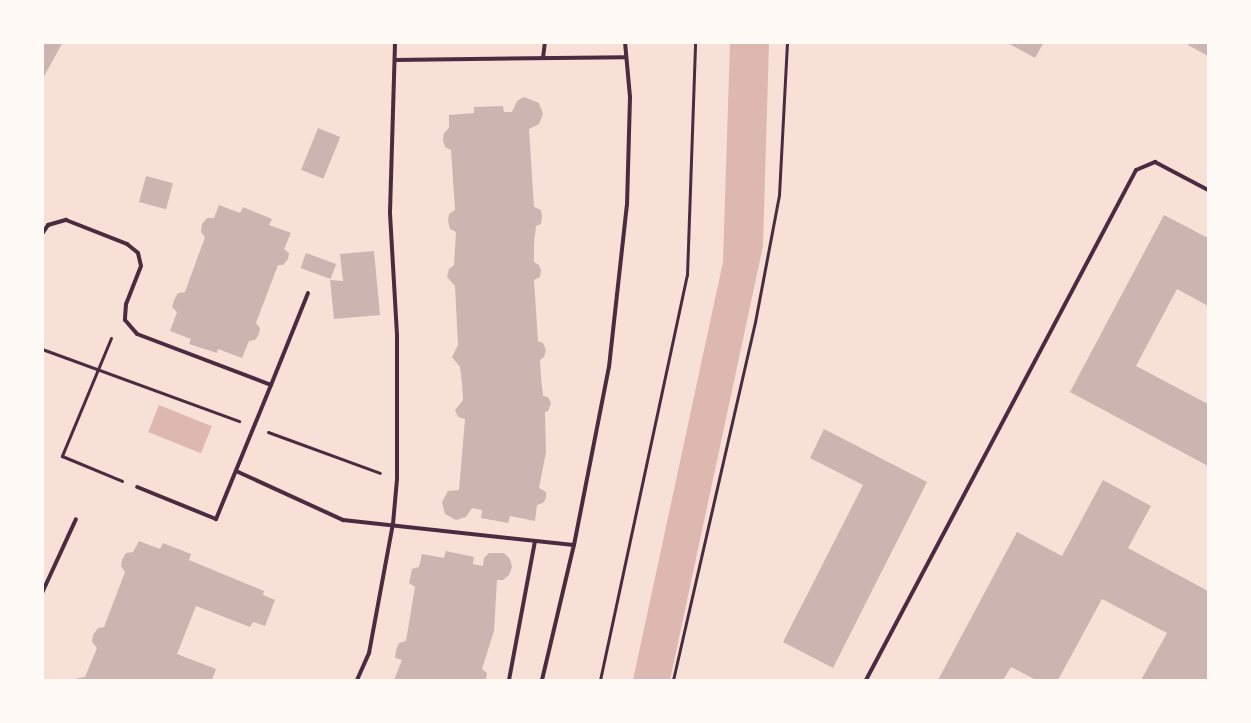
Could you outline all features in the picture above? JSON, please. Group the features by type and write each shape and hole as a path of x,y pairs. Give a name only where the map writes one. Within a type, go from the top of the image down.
{"lane":[{"path":"357,680 368,653 393,524 397,479 397,335 390,212 395,42"},
{"path":"543,58 545,42"},
{"path":"542,680 574,545 609,368 625,224 630,97 625,42"},
{"path":"395,60 625,57"},
{"path":"866,680 1136,170 1155,162 1208,190"},
{"path":"42,234 48,225 66,220 127,244 138,253 141,266 126,304 126,320 138,334 271,385"},
{"path":"136,487 216,519 308,293"},
{"path":"236,471 343,520 574,545"},
{"path":"42,593 76,520"},
{"path":"509,680 536,541"}],"path":[{"path":"600,680 687,275 695,42"},
{"path":"673,680 755,322 779,195 787,42"},
{"path":"111,338 62,456 136,487"},
{"path":"42,349 397,479"}],"shaded area":[{"path":"730,43 769,43 763,246 670,680 633,680 723,262"},
{"path":"159,405 212,426 201,453 148,432"}],"building":[{"path":"42,42 63,42 42,80"},
{"path":"1006,42 1044,42 1035,58"},
{"path":"1189,42 1208,42 1208,56 1188,45"},
{"path":"524,97 539,103 543,114 539,124 529,129 534,207 541,210 542,216 541,224 536,226 534,243 534,262 539,265 541,270 540,277 534,280 538,341 543,343 546,350 544,357 540,360 543,396 548,397 551,403 548,411 545,412 546,452 539,488 546,492 546,498 543,503 537,505 535,521 510,516 508,523 481,518 482,510 472,508 466,517 456,520 445,514 442,502 448,491 459,490 465,419 458,417 455,410 463,400 460,367 452,357 458,345 455,286 447,277 449,269 454,265 456,232 450,229 448,221 449,214 455,210 451,150 445,147 444,133 449,128 449,115 474,113 474,107 503,106 504,112 512,112 517,101"},
{"path":"318,128 340,137 323,179 301,170"},
{"path":"146,176 173,183 166,209 139,202"},
{"path":"219,205 240,213 243,207 272,219 269,225 291,233 284,249 289,253 288,259 283,265 278,265 256,323 260,328 259,334 255,340 249,341 242,358 218,349 217,353 189,344 191,339 170,331 177,312 172,307 174,300 178,293 185,292 205,237 201,232 202,224 207,218 214,218"},
{"path":"1164,215 1208,238 1208,306 1177,289 1136,366 1208,404 1208,466 1070,392"},
{"path":"374,251 380,315 334,319 330,280 343,281 340,254"},
{"path":"306,253 336,264 331,279 301,268"},
{"path":"824,429 927,482 833,668 783,642 863,485 810,458"},
{"path":"1103,480 1151,506 1128,548 1208,591 1208,680 1141,680 1167,633 1102,599 1058,680 1036,680 1011,667 1003,680 938,680 1017,532 1062,556"},
{"path":"139,541 160,549 163,543 191,554 189,560 264,591 263,595 275,600 265,626 253,622 250,627 196,606 177,654 216,669 212,680 76,680 85,677 97,648 92,642 93,635 98,628 104,627 125,572 121,566 122,560 126,553 133,552"},
{"path":"446,551 474,557 473,564 483,566 484,558 489,553 504,553 510,559 512,567 509,575 503,580 497,580 494,631 482,669 487,673 486,679 394,680 402,660 395,658 396,650 399,643 406,641 415,587 409,583 412,569 419,567 422,554 444,558"}]}
